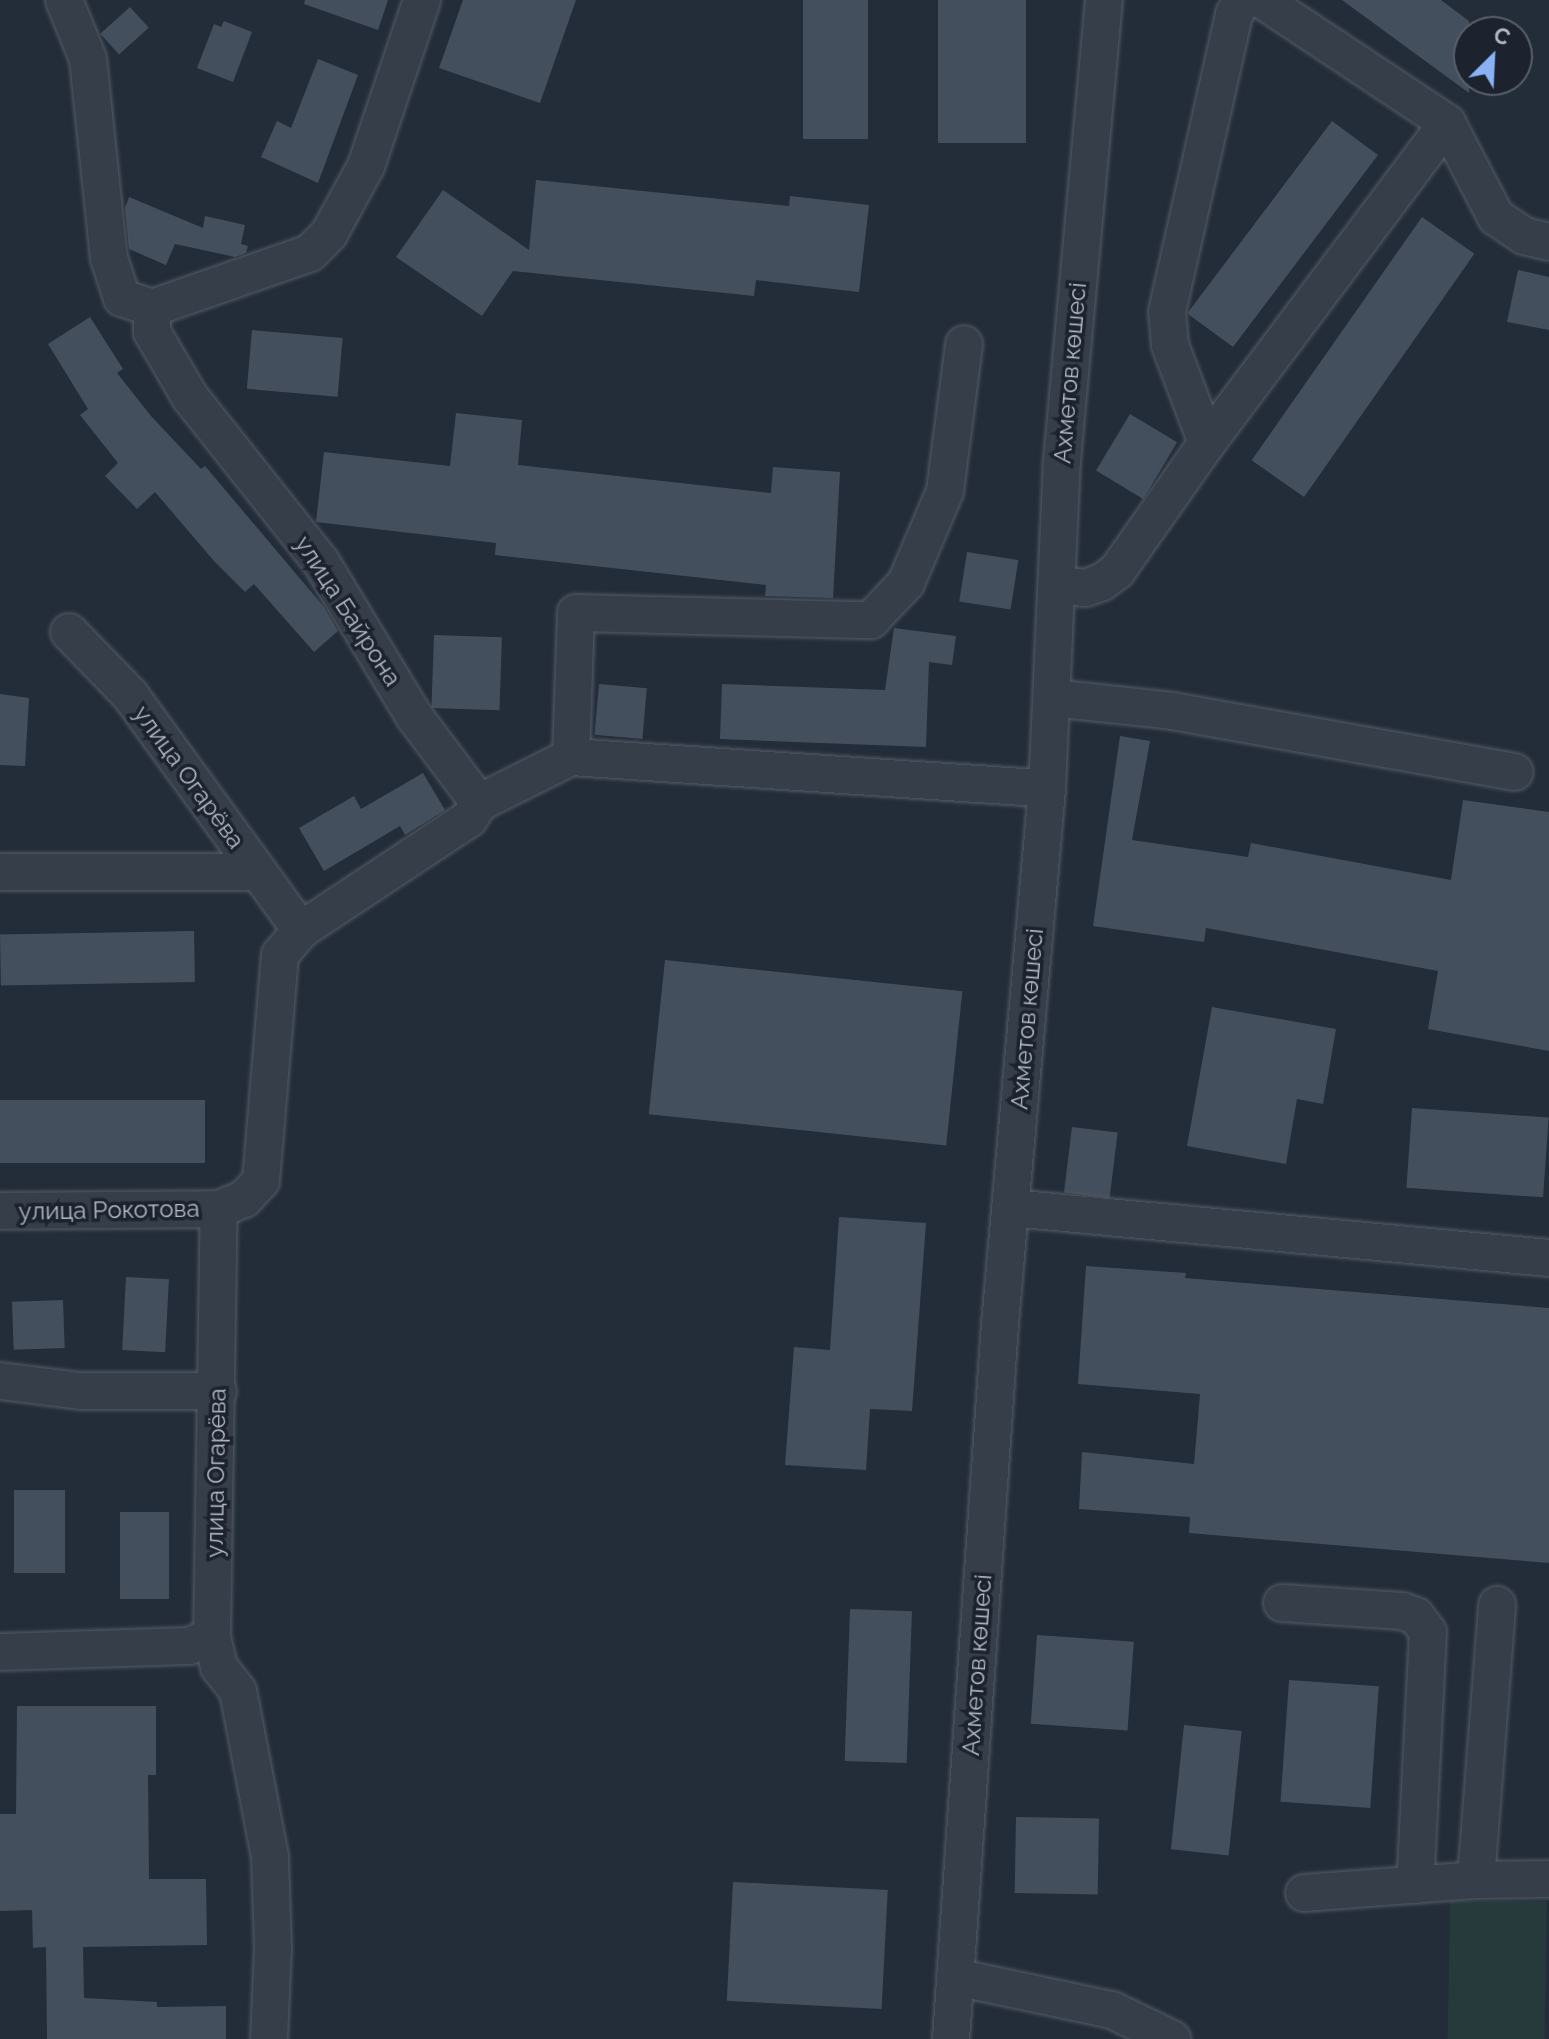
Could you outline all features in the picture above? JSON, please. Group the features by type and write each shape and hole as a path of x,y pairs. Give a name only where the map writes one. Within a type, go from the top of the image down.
{"street":[{"path":"64,0 88,59 109,258 122,298 152,308 310,253 329,234 366,166 422,0"},
{"name":"Ахметов көшесі","path":"951,2039 1011,1208 1047,789 1062,461 1104,0"},
{"path":"1207,443 1170,345 1167,312 1234,14 1243,0"},
{"path":"1262,0 1447,123 1496,217 1524,236 1549,242"},
{"path":"1057,585 1085,588 1102,582 1117,571 1207,443 1447,123"},
{"name":"улица Байрона","path":"152,308 152,332 190,397 321,562 414,716 479,803"},
{"path":"571,757 576,613 871,620 906,583 945,491 964,344"},
{"name":"улица Огарёва","path":"69,632 130,695 301,930"},
{"path":"1053,698 1172,711 1515,772"},
{"path":"219,1209 244,1199 261,1181 280,955 301,930 469,819 479,803 571,757 1047,789"},
{"path":"0,872 257,872"},
{"path":"1011,1208 1549,1258"},
{"name":"улица Огарёва","path":"219,1209 212,1636 219,1667 238,1691 270,1857 273,1949 269,2039"},
{"name":"улица Рокотова","path":"0,1211 219,1209"},
{"path":"0,1381 80,1391 218,1391"},
{"path":"1282,1603 1402,1611 1416,1616 1428,1632 1415,1885"},
{"path":"1476,1880 1497,1605"},
{"path":"0,1652 189,1646 212,1636"},
{"path":"1304,1893 1476,1880 1549,1879"},
{"path":"955,1977 1112,2010 1172,2039"}],"shaded area":[{"path":"1450,1900 1547,1902 1545,2039 1448,2039"}],"building":[{"path":"305,0 388,0 378,30 304,4"},
{"path":"463,0 576,0 540,103 439,68"},
{"path":"803,0 868,0 868,139 803,139"},
{"path":"938,0 1026,0 1026,143 938,143"},
{"path":"1342,0 1441,0 1462,16 1453,16 1453,81"},
{"path":"130,7 149,28 119,55 100,34"},
{"path":"224,21 252,32 233,82 197,68 214,24 221,27"},
{"path":"318,59 358,75 318,183 261,157 277,121 291,128"},
{"path":"1332,121 1378,155 1233,347 1188,314 1189,311"},
{"path":"536,180 789,206 790,196 869,205 859,292 756,280 754,296 513,271 482,316 396,257 443,190 529,250"},
{"path":"129,197 203,228 205,216 245,225 241,244 248,246 246,253 235,257 175,244 166,265 129,249 125,208"},
{"path":"1422,217 1474,254 1304,497 1252,460"},
{"path":"1518,270 1549,277 1549,330 1507,322"},
{"path":"90,317 123,369 117,373 151,416 201,469 205,466 324,607 338,631 314,652 254,584 245,592 214,561 155,492 137,509 105,476 118,463 80,415 88,409 48,344"},
{"path":"252,330 343,338 338,397 247,389"},
{"path":"456,413 522,420 518,465 771,493 773,467 840,472 833,598 765,596 766,585 495,555 496,543 316,522 324,452 450,466"},
{"path":"1130,414 1177,442 1143,499 1096,471"},
{"path":"967,552 1018,560 1011,610 959,601"},
{"path":"894,628 956,636 952,665 929,662 926,747 720,739 722,684 885,690"},
{"path":"434,635 502,637 499,710 431,708"},
{"path":"599,684 647,688 642,739 595,735"},
{"path":"0,694 29,698 25,766 0,765"},
{"path":"1120,736 1150,741 1132,840 1248,857 1251,843 1451,880 1463,800 1549,812 1549,1051 1428,1029 1438,971 1206,928 1204,942 1093,926"},
{"path":"423,773 445,810 405,835 400,826 324,871 299,828 354,796 361,809"},
{"path":"194,931 195,982 1,985 0,934"},
{"path":"665,960 962,991 946,1145 649,1114"},
{"path":"1212,1007 1336,1029 1323,1104 1297,1099 1286,1164 1187,1146"},
{"path":"0,1100 205,1100 205,1163 0,1163"},
{"path":"1412,1108 1549,1118 1543,1197 1406,1188"},
{"path":"1072,1127 1118,1133 1110,1198 1064,1193"},
{"path":"839,1217 926,1223 912,1411 870,1409 866,1470 785,1465 794,1347 830,1350"},
{"path":"1086,1266 1186,1273 1185,1278 1549,1308 1549,1563 1189,1533 1190,1517 1079,1509 1082,1452 1194,1464 1200,1394 1078,1384"},
{"path":"126,1277 169,1279 165,1352 122,1350"},
{"path":"63,1300 65,1348 14,1350 12,1302"},
{"path":"14,1490 65,1490 65,1573 14,1573"},
{"path":"120,1512 169,1512 169,1599 120,1599"},
{"path":"850,1609 912,1611 907,1763 845,1761"},
{"path":"1037,1635 1134,1642 1128,1731 1031,1724"},
{"path":"1289,1680 1379,1686 1370,1808 1280,1802"},
{"path":"17,1706 156,1706 156,1775 148,1775 149,1879 206,1879 207,1945 83,1947 84,1998 157,2002 157,2007 226,2006 226,2039 47,2039 46,1947 33,1948 32,1910 0,1911 0,1814 16,1814"},
{"path":"1184,1725 1242,1731 1229,1855 1171,1849"},
{"path":"1016,1817 1099,1818 1098,1894 1015,1893"},
{"path":"733,1882 888,1890 882,2009 727,2001"}]}
